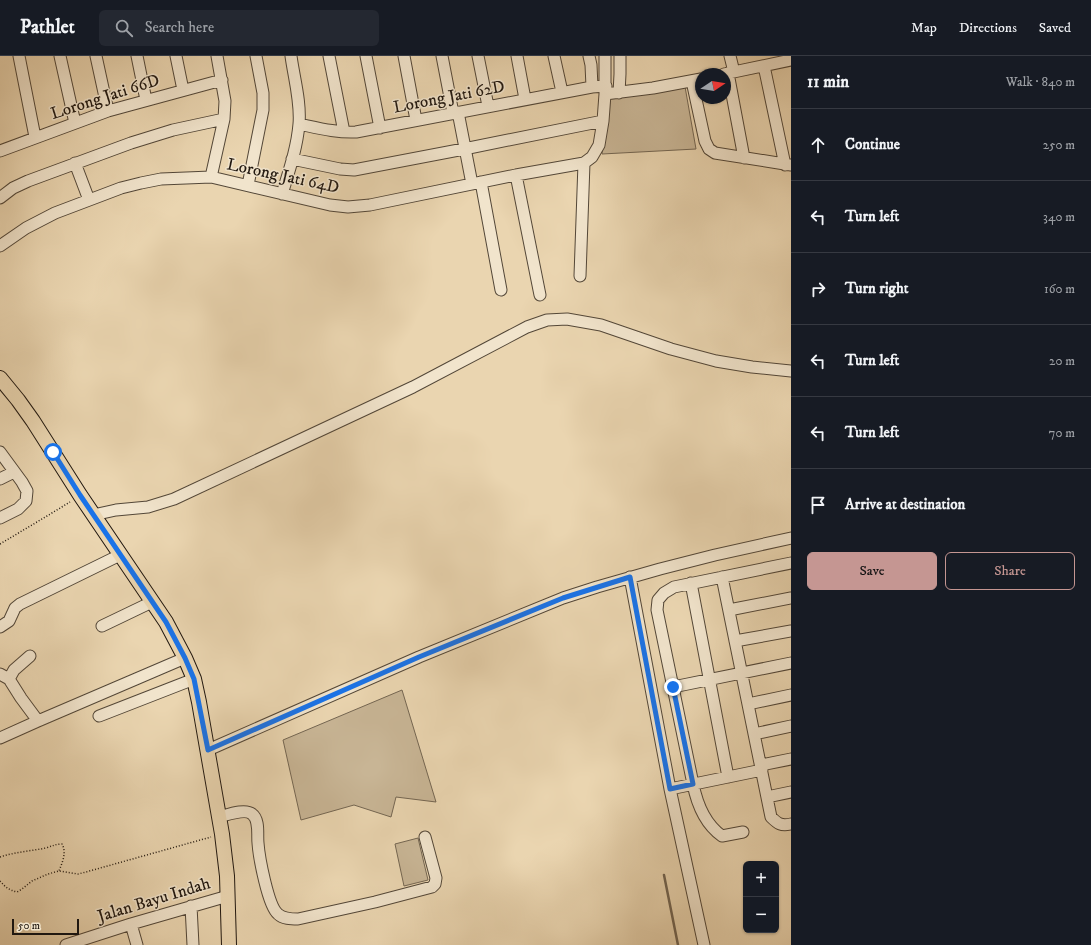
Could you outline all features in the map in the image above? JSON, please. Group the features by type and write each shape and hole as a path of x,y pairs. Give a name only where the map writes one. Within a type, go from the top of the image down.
{"main road":[{"path":"0,378 33,421 93,515 166,622 194,679 222,834 227,876 229,945"}],"street":[{"path":"19,56 35,137"},
{"path":"60,56 75,123"},
{"path":"96,56 108,111"},
{"path":"137,56 146,100"},
{"path":"176,56 183,90"},
{"path":"211,177 224,119 225,101 217,56"},
{"path":"248,185 263,110 263,93 256,56"},
{"path":"282,194 292,159 299,124 299,108 291,56"},
{"path":"329,56 344,132"},
{"path":"366,56 380,128"},
{"path":"404,56 416,120"},
{"path":"442,56 464,149 476,183 501,290"},
{"path":"478,56 488,106"},
{"path":"517,56 526,99"},
{"path":"554,56 562,92"},
{"path":"589,56 592,87"},
{"path":"580,276 588,160 599,145 603,121 606,90 605,56"},
{"path":"729,68 730,56"},
{"path":"619,93 623,57"},
{"path":"731,73 791,60"},
{"path":"700,104 705,141 709,148 715,153 788,165 764,66"},
{"name":"Lorong Jati 66D","path":"0,151 108,111 222,80"},
{"name":"Lorong Jati 62D","path":"299,124 344,132 356,132 592,87 619,93 695,80"},
{"path":"731,84 744,158"},
{"path":"0,198 13,188 28,181 75,163 173,130 224,119"},
{"path":"292,159 340,169 354,170 603,121"},
{"name":"Lorong Jati 64D","path":"0,246 42,219 121,188 154,180 211,177 330,205 348,207 376,204 588,160"},
{"path":"75,163 89,200"},
{"path":"516,175 540,295"},
{"path":"93,515 116,510 148,507 174,499 413,386 527,327 547,320 567,319 601,325 671,349 716,361 791,371"},
{"path":"0,452 22,482 27,492 26,501 18,509 0,518"},
{"path":"0,480 14,472"},
{"path":"208,750 419,657 563,598 630,577 715,555 791,538"},
{"path":"0,627 9,621 20,604 120,555"},
{"path":"743,832 730,836 722,836 716,832 699,805 693,784 657,610 658,600 664,593 674,587 791,563"},
{"path":"630,577 670,789 704,945"},
{"path":"722,577 772,817 778,824 791,824"},
{"path":"691,583 728,777"},
{"path":"729,610 791,598"},
{"path":"102,626 152,602"},
{"path":"735,641 791,631"},
{"path":"30,656 14,670 4,676 38,721"},
{"path":"0,738 185,658"},
{"path":"673,687 791,663"},
{"path":"99,716 194,679"},
{"path":"748,704 791,695"},
{"path":"754,734 791,726"},
{"path":"670,789 728,777 791,759"},
{"path":"767,797 791,792"},
{"path":"219,817 243,811 252,813 257,821 258,845 270,900 275,911 279,915 290,919 298,919 374,902 432,887 435,884 436,878 425,837"},
{"name":"Jalan Bayu Indah","path":"66,945 91,941 131,924 228,896"},
{"path":"191,906 193,945"},
{"path":"131,924 137,945"}],"path":[{"path":"0,544 80,495"},
{"path":"0,881 11,891 17,892 32,881 48,874 59,871 78,874 222,834"},
{"path":"0,857 62,844 64,853 59,871"}],"shaded area":[{"path":"684,81 696,149 602,154 609,88"},
{"path":"402,690 436,802 396,797 391,817 354,805 301,820 283,740"},
{"path":"418,838 428,880 404,886 395,844"}],"waterway":[{"path":"664,875 678,945"}],"route":[{"path":"53,452 80,495 166,622 185,658 194,679 208,750 419,657 563,598 630,577 670,789 693,784 673,687"}]}
